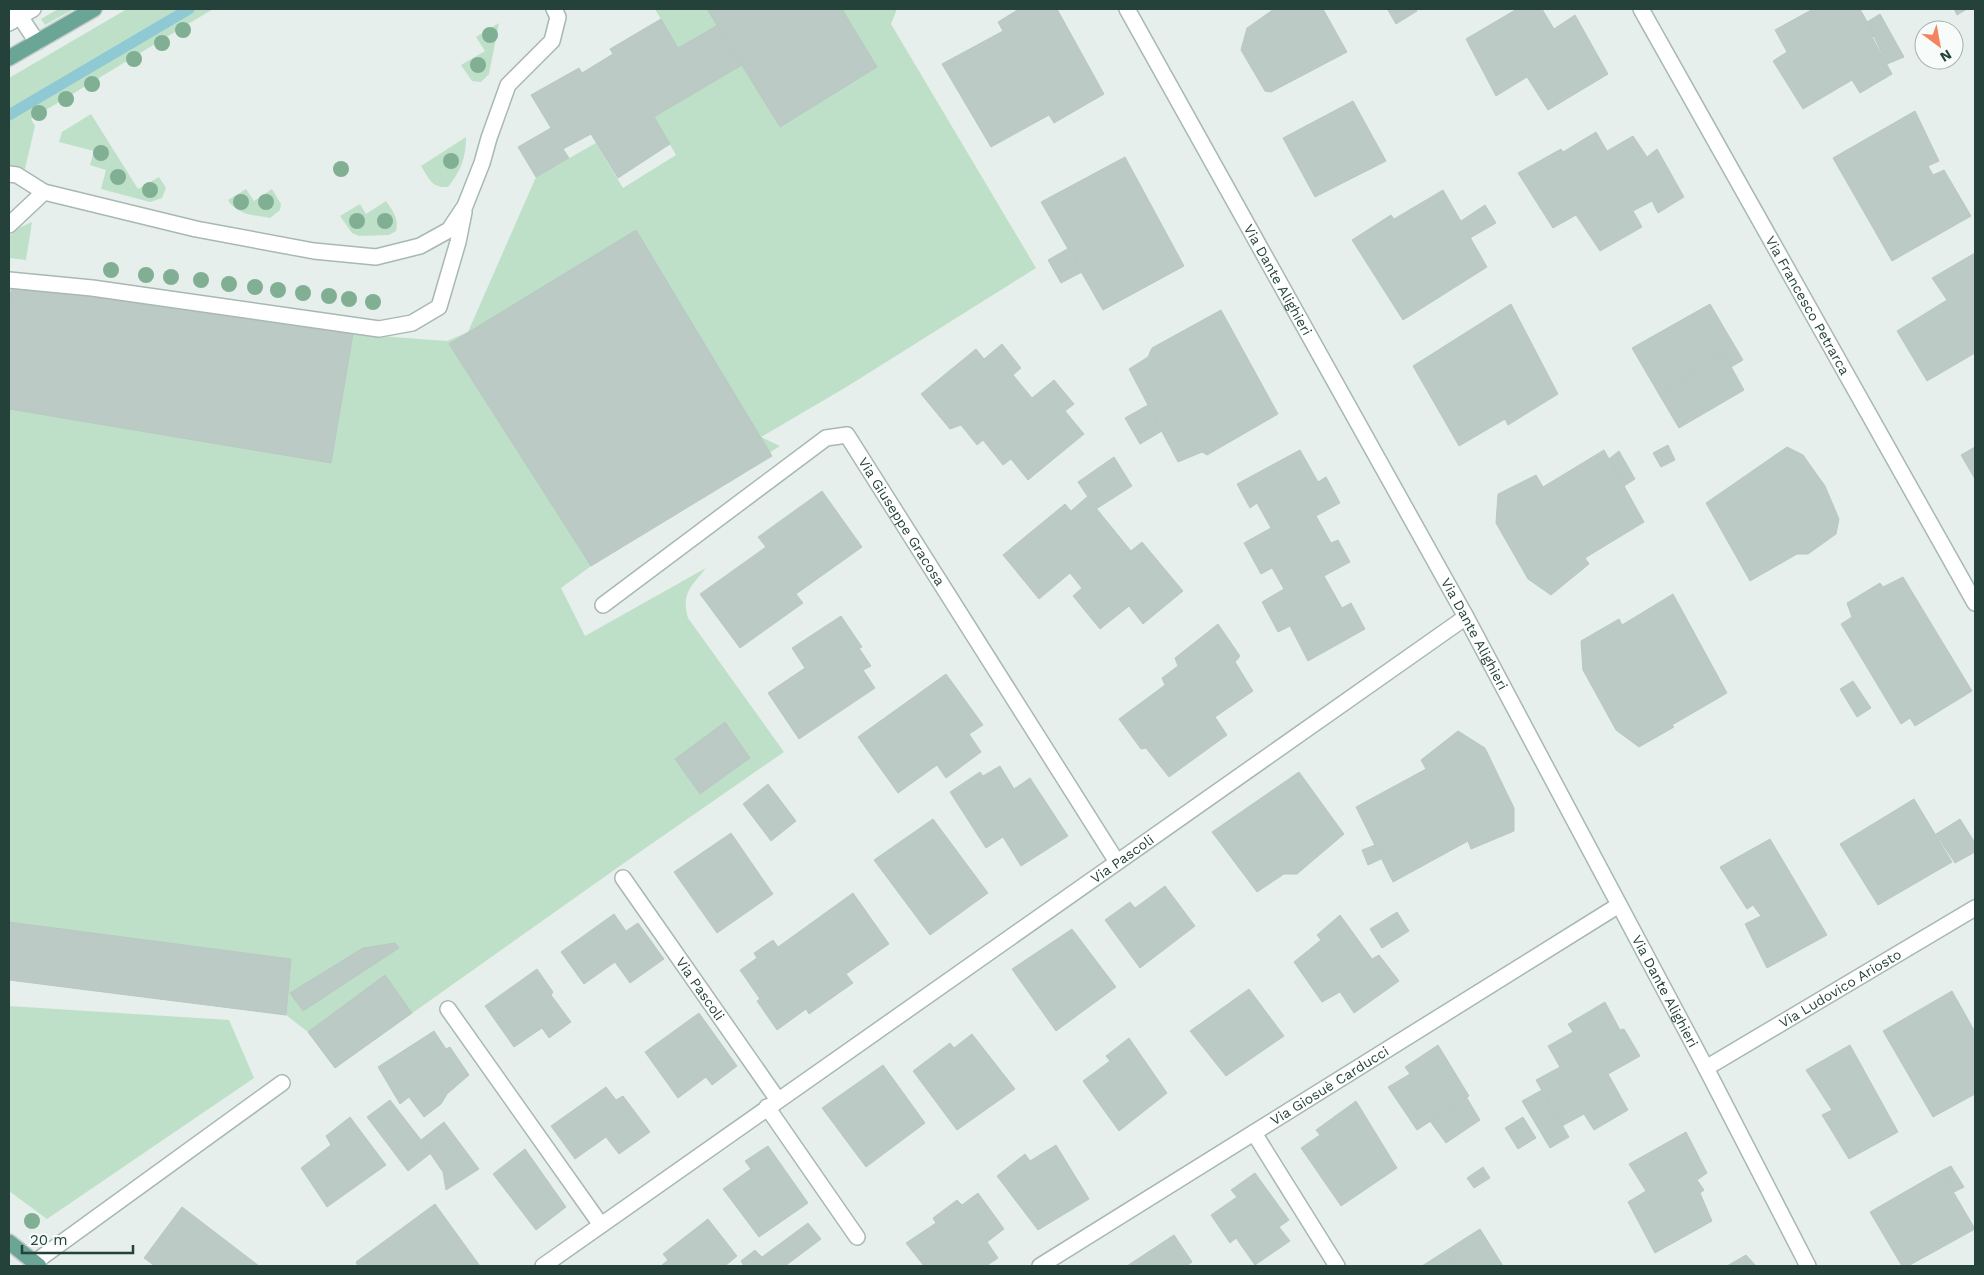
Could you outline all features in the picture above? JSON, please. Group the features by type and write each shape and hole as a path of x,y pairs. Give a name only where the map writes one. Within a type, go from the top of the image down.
{"main road":[{"path":"9,58 94,9"},
{"path":"9,1242 37,1264"}],"street":[{"path":"9,280 92,288 379,329 412,323 439,306 458,242 465,206 482,163 508,85 552,41 558,17 554,9"},
{"name":"Via Dante Alighieri","path":"1127,9 1466,617 1706,1068 1808,1266"},
{"name":"Via Francesco Petrarca","path":"1641,9 1975,603"},
{"path":"19,14 37,42"},
{"path":"9,174 17,175 44,192 196,229 314,251 376,258 420,246 449,230 465,206"},
{"path":"9,225 44,192"},
{"name":"Via Giuseppe Gracosa","path":"604,605 826,438 847,435 1117,862"},
{"name":"Via Pascoli","path":"543,1266 1466,617"},
{"name":"Via Pascoli","path":"622,878 772,1104 857,1237"},
{"name":"Via Giosuè Carducci","path":"1050,1264 1254,1133 1619,905"},
{"name":"Via Ludovico Ariosto","path":"1706,1068 1975,908"},
{"path":"448,1009 601,1225"},
{"path":"37,1264 282,1082"},
{"path":"1254,1133 1337,1266"}],"green space":[{"path":"58,9 74,9 45,25 41,19"},
{"path":"127,9 213,9 31,119 35,126 25,169 9,165 9,78"},
{"path":"655,9 897,9 891,24 1036,268 848,386 761,437 780,446 591,566 561,588 585,636 706,568 687,596 686,609 688,618 784,752 335,1068 308,1032 286,1015 45,985 9,978 9,305 12,284 353,334 447,341 468,332 536,177 596,143 623,188 676,155 654,117 742,65 718,26 678,48"},
{"path":"499,23 489,74 481,82 472,81 461,65 485,51 476,37"},
{"path":"91,114 138,189 159,177 166,188 162,198 150,202 101,189 106,170 90,165 94,151 59,142 62,132"},
{"path":"466,137 462,163 453,181 448,187 434,184 421,166"},
{"path":"246,189 254,201 272,189 281,204 280,210 270,218 246,214 236,209 228,200"},
{"path":"386,201 397,223 396,231 389,235 359,236 352,233 340,216 360,204 366,214"},
{"path":"32,222 26,260 9,258 9,236 19,228"},
{"path":"9,1006 229,1020 254,1078 47,1219 9,1191"}],"building":[{"path":"707,9 842,9 877,67 780,127"},
{"path":"1019,9 1057,9 1104,94 1054,123 1049,115 991,147 942,64 1003,31 998,22"},
{"path":"1274,9 1323,9 1347,52 1271,92 1265,91 1241,50 1247,28"},
{"path":"1416,9 1417,11 1396,24 1388,10"},
{"path":"1517,9 1542,9 1554,29 1575,15 1608,74 1548,110 1527,77 1496,96 1466,39"},
{"path":"1813,9 1860,9 1875,36 1872,37 1892,74 1860,93 1852,80 1803,109 1773,61 1787,52 1775,30"},
{"path":"1954,9 1967,9 1957,15"},
{"path":"1880,14 1904,57 1887,64 1867,22"},
{"path":"661,19 678,48 718,25 742,65 654,117 670,144 618,178 591,134 563,149 569,158 536,177 518,147 551,128 531,95 579,68 582,73 613,54 610,49"},
{"path":"1353,101 1386,161 1315,197 1283,138"},
{"path":"1915,111 1939,161 1928,166 1933,175 1944,170 1971,216 1892,261 1833,158"},
{"path":"1596,132 1607,151 1633,136 1647,157 1657,149 1684,197 1658,213 1652,201 1633,211 1642,227 1600,251 1576,215 1553,228 1518,173 1561,149 1563,152"},
{"path":"1125,157 1184,266 1103,310 1041,202"},
{"path":"1443,190 1487,267 1403,320 1352,240 1391,215 1394,219"},
{"path":"1485,205 1496,223 1470,238 1461,221"},
{"path":"636,230 772,456 591,566 449,344"},
{"path":"1069,248 1082,272 1061,283 1048,260"},
{"path":"1975,253 1975,353 1927,381 1897,331 1947,300 1932,278"},
{"path":"12,284 353,334 331,463 9,409 9,305"},
{"path":"1511,304 1558,394 1508,425 1505,419 1459,446 1413,366"},
{"path":"1710,304 1743,360 1731,367 1725,356 1716,356 1660,396 1632,348"},
{"path":"1221,310 1278,414 1207,455 1202,452 1178,462 1129,369 1148,357 1152,348"},
{"path":"1002,344 1021,368 1013,375 1032,398 1054,380 1074,404 1065,411 1084,434 1028,480 1011,459 1003,465 983,440 977,445 961,425 950,429 921,394 976,349 984,359"},
{"path":"1716,356 1725,356 1744,390 1679,428 1660,396"},
{"path":"1148,405 1162,431 1140,444 1125,418"},
{"path":"1668,445 1675,460 1661,467 1653,453"},
{"path":"1787,447 1803,455 1825,486 1839,519 1836,534 1808,554 1797,554 1750,581 1706,503"},
{"path":"1975,447 1975,479 1961,455"},
{"path":"1300,450 1318,482 1326,477 1340,503 1316,516 1331,543 1338,540 1350,562 1324,576 1342,608 1351,603 1365,629 1308,661 1290,626 1278,632 1262,602 1284,589 1272,568 1261,574 1244,543 1271,528 1257,503 1250,508 1237,484"},
{"path":"1604,450 1644,522 1585,558 1589,564 1551,595 1528,579 1496,523 1498,494 1536,475 1543,487"},
{"path":"1619,451 1635,479 1624,486 1609,459"},
{"path":"1114,457 1132,486 1096,509 1078,482"},
{"path":"822,491 862,547 796,594 803,603 740,648 700,594 766,547 758,537"},
{"path":"1087,497 1131,551 1142,542 1183,591 1143,624 1129,606 1100,629 1073,596 1082,588 1070,573 1039,599 1003,555 1065,504 1071,511"},
{"path":"1903,577 1972,691 1915,726 1910,718 1901,724 1841,624 1852,617 1847,603 1880,583 1883,587"},
{"path":"1673,594 1727,693 1639,747 1616,730 1583,670 1581,641 1619,619 1622,625"},
{"path":"841,616 862,647 859,648 871,666 863,670 875,688 799,739 768,693 805,668 792,648"},
{"path":"1218,624 1240,656 1235,662 1253,691 1215,717 1227,735 1169,777 1146,748 1141,749 1119,719 1165,685 1162,678 1178,666 1175,658"},
{"path":"946,674 983,725 969,734 981,752 946,778 937,765 898,793 858,737"},
{"path":"1853,681 1871,708 1857,717 1840,689"},
{"path":"725,722 750,758 700,794 675,759"},
{"path":"1458,731 1485,748 1514,808 1514,831 1471,849 1468,841 1393,882 1356,807 1426,769 1421,760"},
{"path":"1000,766 1014,789 1030,778 1068,836 1021,866 1003,837 986,848 950,792 980,772 983,776"},
{"path":"1299,772 1344,834 1297,874 1284,874 1257,892 1212,832"},
{"path":"768,784 796,821 771,841 743,804"},
{"path":"1914,799 1952,862 1878,905 1840,844"},
{"path":"933,819 988,893 930,935 874,860"},
{"path":"1960,819 1975,843 1975,852 1955,863 1936,834"},
{"path":"731,833 773,894 717,933 674,872"},
{"path":"1770,839 1827,935 1767,968 1745,924 1761,916 1753,905 1747,909 1720,867"},
{"path":"1375,845 1381,859 1368,865 1362,850"},
{"path":"1165,886 1195,926 1140,968 1105,920 1130,902 1135,908"},
{"path":"853,893 889,944 846,974 853,983 809,1014 806,1009 777,1030 757,1001 760,999 740,970 757,958 754,953 773,940 778,947"},
{"path":"1397,912 1409,931 1382,948 1370,929"},
{"path":"614,914 626,931 638,923 664,959 630,983 615,962 584,984 561,952"},
{"path":"1340,915 1372,959 1379,955 1399,981 1354,1013 1340,992 1322,1002 1294,962 1321,940 1317,935"},
{"path":"9,922 291,959 286,1015 9,980"},
{"path":"1072,929 1116,987 1056,1031 1012,969"},
{"path":"395,943 399,948 303,1011 290,993 363,948"},
{"path":"537,969 553,992 551,995 571,1022 549,1038 542,1028 514,1047 485,1006"},
{"path":"385,975 412,1013 335,1068 308,1032"},
{"path":"1249,989 1284,1036 1226,1076 1190,1031"},
{"path":"1952,991 1975,1032 1975,1094 1933,1117 1883,1031"},
{"path":"1605,1002 1620,1030 1624,1029 1640,1056 1608,1074 1628,1110 1594,1130 1584,1114 1562,1126 1536,1080 1560,1067 1548,1046 1573,1032 1568,1024"},
{"path":"699,1013 737,1066 712,1085 706,1077 678,1098 645,1052"},
{"path":"434,1031 446,1049 450,1047 469,1075 447,1094 441,1104 424,1117 409,1097 400,1104 378,1067"},
{"path":"972,1034 1015,1089 957,1130 913,1071 950,1043 954,1048"},
{"path":"1129,1038 1167,1093 1119,1131 1083,1081 1110,1061 1106,1056"},
{"path":"1438,1045 1469,1096 1417,1130 1388,1087 1410,1074 1405,1067"},
{"path":"1850,1045 1898,1132 1849,1159 1822,1115 1832,1110 1806,1070"},
{"path":"883,1065 925,1123 866,1167 822,1108"},
{"path":"606,1087 616,1100 623,1096 650,1132 619,1154 606,1137 575,1159 551,1126"},
{"path":"1542,1090 1569,1137 1550,1148 1522,1101"},
{"path":"1467,1098 1480,1120 1446,1143 1430,1121"},
{"path":"390,1100 431,1153 408,1171 367,1117"},
{"path":"1356,1101 1397,1168 1341,1206 1301,1148 1320,1135 1316,1130"},
{"path":"350,1117 386,1165 327,1207 301,1168 331,1145 326,1136"},
{"path":"1523,1117 1536,1138 1518,1149 1505,1128"},
{"path":"444,1122 479,1169 446,1190 443,1172 421,1140"},
{"path":"1686,1132 1707,1173 1697,1180 1704,1190 1700,1193 1712,1221 1655,1253 1628,1202 1646,1191 1629,1164"},
{"path":"1056,1145 1089,1199 1038,1230 997,1176 1025,1154 1030,1161"},
{"path":"768,1146 808,1203 759,1237 723,1189 751,1169 745,1161"},
{"path":"525,1149 566,1207 536,1230 493,1174"},
{"path":"1951,1166 1964,1187 1954,1192 1941,1171"},
{"path":"1483,1167 1490,1178 1474,1188 1467,1178"},
{"path":"1941,1171 1975,1229 1908,1266 1902,1266 1870,1212"},
{"path":"1255,1173 1289,1220 1279,1227 1290,1241 1255,1265 1236,1238 1230,1243 1211,1215 1237,1197 1231,1190"},
{"path":"978,1193 1004,1229 987,1242 998,1258 986,1266 924,1266 906,1243 936,1223 933,1218 957,1200 962,1205"},
{"path":"435,1204 480,1266 358,1266 356,1262"},
{"path":"182,1207 259,1266 155,1266 144,1258"},
{"path":"708,1219 737,1256 725,1266 661,1266 668,1260 663,1254"},
{"path":"808,1223 821,1239 785,1266 744,1266 741,1261 755,1250 762,1257"},
{"path":"1480,1229 1503,1266 1460,1266 1455,1260 1446,1266 1422,1266"},
{"path":"1174,1235 1192,1262 1186,1266 1127,1266"},
{"path":"1746,1255 1756,1266 1727,1266"},
{"path":"1455,1260 1460,1266 1446,1266"}],"waterway":[{"path":"9,115 189,9"}]}
